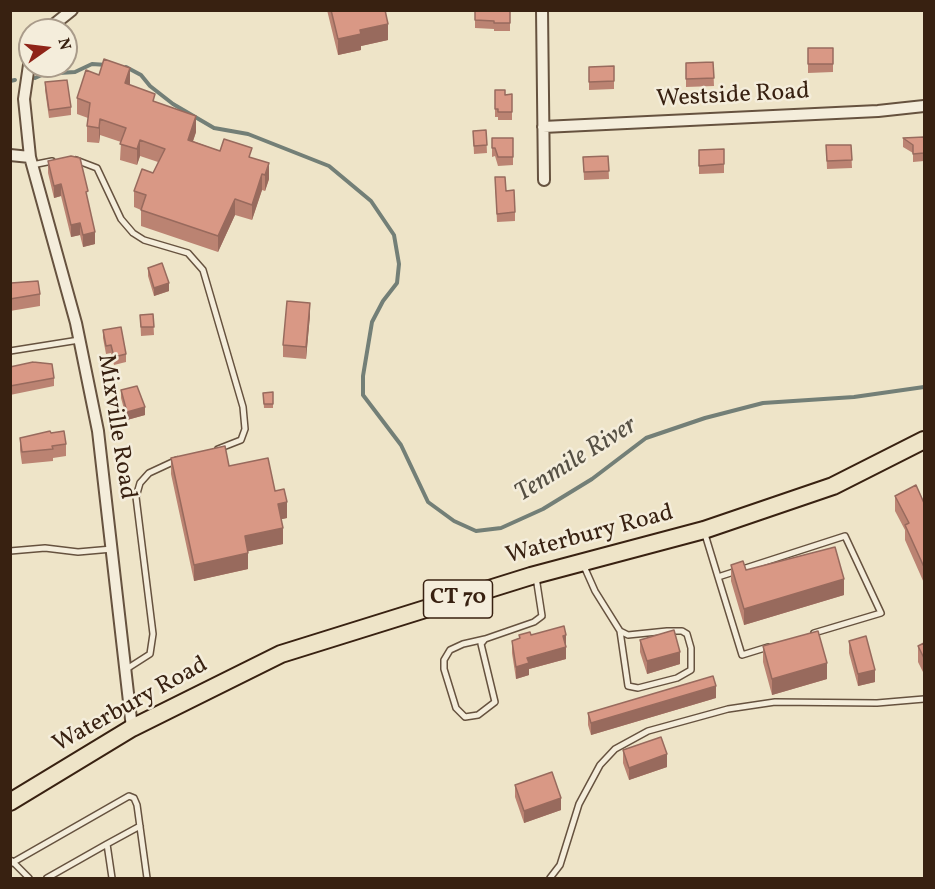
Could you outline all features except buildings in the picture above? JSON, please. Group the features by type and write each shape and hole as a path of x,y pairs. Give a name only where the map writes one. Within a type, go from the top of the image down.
{"main road":[{"name":"Waterbury Road","path":"10,802 132,728 282,654 536,575 704,530 833,486 924,440"}],"street":[{"path":"542,10 544,180"},
{"name":"Mixville Road","path":"25,78 24,116 31,161 79,340 98,431 132,728"},
{"name":"Westside Road","path":"543,127 878,111 924,106"},
{"path":"10,155 31,161"}],"lane":[{"path":"31,161 59,160"},
{"path":"67,160 89,163 97,168 121,219 133,233 144,240 188,253 203,270 243,407 245,429 241,440 211,451"},
{"path":"10,351 79,340"},
{"path":"125,670 150,654 153,633 136,496 140,483 149,473 182,458"},
{"path":"704,530 742,655 775,644"},
{"path":"718,577 845,536 881,613 807,635"},
{"path":"10,551 45,548 78,552 112,549"},
{"path":"582,562 595,591 620,631 628,686 638,688 677,678 691,670 691,648 687,634 682,631 638,635 620,631"},
{"path":"485,639 481,644 495,702 478,716 465,717 456,708 444,669 444,660 450,650 463,644 534,622 542,616 536,575"},
{"path":"550,879 560,865 579,804 600,765 615,749 648,731 728,710 775,702 877,704 924,699"},
{"path":"29,879 11,861 124,797 134,798 147,879"},
{"path":"47,879 140,826"},
{"path":"107,844 112,879"}],"waterway":[{"name":"Tenmile River","path":"78,71 92,64 107,65"},
{"name":"Tenmile River","path":"126,67 141,75 150,86 173,104 214,128 248,134 329,166 371,201 394,235 399,264 397,283 383,301 372,322 363,376 363,395 401,445 428,502 454,521 476,531 501,528 543,509 592,479 646,438 705,418 763,403 854,397 924,387"},
{"name":"Tenmile River","path":"10,81 15,80"}]}
